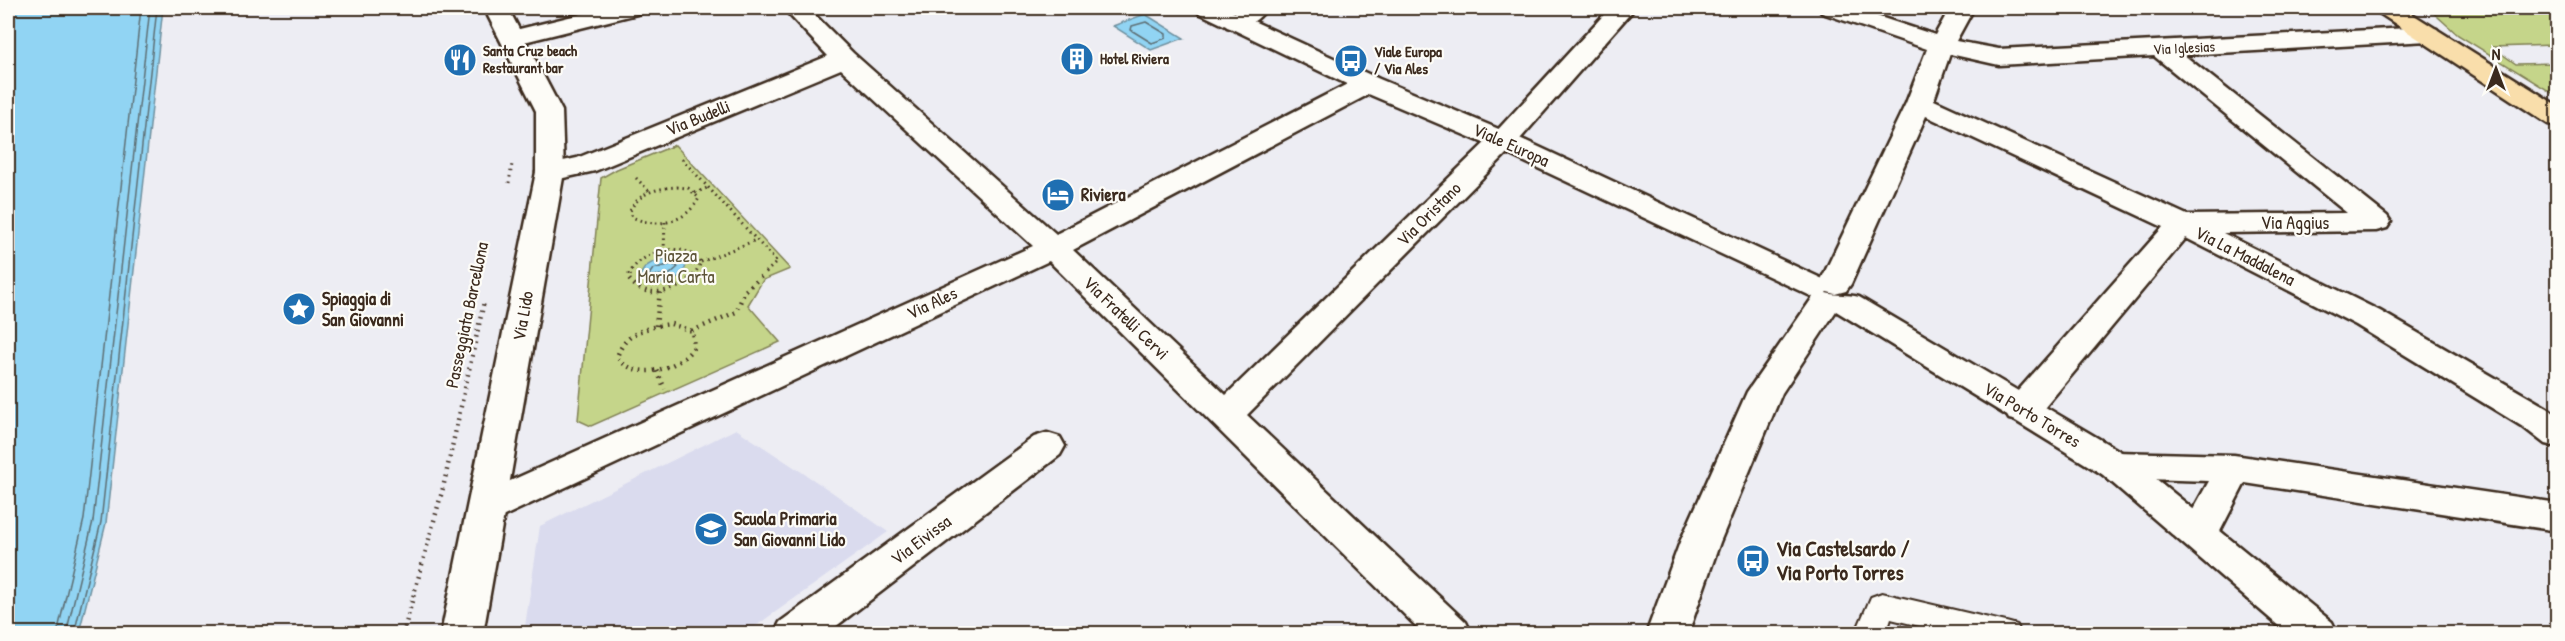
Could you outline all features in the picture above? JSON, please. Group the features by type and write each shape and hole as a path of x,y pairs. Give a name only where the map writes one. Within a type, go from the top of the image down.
{"main road":[{"path":"2388,8 2528,101 2558,118"},
{"path":"2528,101 2558,112"}],"street":[{"name":"Via Lido","path":"462,633 488,507 550,172 549,111 496,8"},
{"path":"512,38 633,8"},
{"name":"Via Fratelli Cervi","path":"795,8 844,58 1053,248 1451,633"},
{"name":"Viale Europa","path":"1207,8 1245,15 1368,84 1503,141 1831,295"},
{"name":"Via Oristano","path":"1227,414 1503,141 1623,8"},
{"name":"Via Iglesias","path":"1830,8 1941,45 1999,57 2428,34"},
{"path":"1667,633 1700,542 1765,392 1831,295 1919,103 1941,45 1962,8"},
{"name":"Via Aggius","path":"2161,49 2376,222 2182,224"},
{"name":"Via Budelli","path":"550,172 585,165 844,58"},
{"name":"Via Ales","path":"488,507 1053,248 1368,84"},
{"name":"Via La Maddalena","path":"1919,103 2182,224 2368,318 2536,418 2558,435"},
{"path":"2022,410 2182,224"},
{"name":"Via Porto Torres","path":"1831,295 2115,465 2234,468 2558,517"},
{"name":"Via Eivissa","path":"795,633 1047,446"},
{"path":"2115,465 2317,633"},
{"path":"2199,535 2234,468"}],"lane":[{"path":"1870,633 1882,605 2007,633"}],"path":[{"path":"659,134 777,262 745,291 735,312 692,331 671,324 641,330 620,346 617,356 620,364 629,370 642,372 673,365 694,348 696,339 692,331"},
{"path":"508,187 513,155"},
{"path":"663,188 688,188 695,193 699,198 697,206 679,219 665,222 640,222 632,217 630,211 632,204 640,197 663,188"},
{"path":"695,193 707,188"},
{"path":"664,251 665,222"},
{"path":"701,262 756,240"},
{"path":"664,251 690,251 698,256 701,262 699,271 692,279 660,291 639,290 631,284 628,278 630,269 638,261 664,251"},
{"path":"656,326 660,291"},
{"name":"Passeggiata Barcellona","path":"403,633 443,488 485,298"}],"shaded area":[{"name":"Scuola Primaria San Giovanni Lido","path":"736,429 888,532 746,633 524,633 540,526"}],"green space":[{"path":"2428,8 2557,8 2557,48 2553,45 2492,47 2516,64 2557,63 2557,96 2458,35"},
{"name":"Piazza Maria Carta","path":"675,145 790,269 763,280 748,305 780,342 591,426 578,420 601,178"}],"water":[{"path":"8,8 163,8 106,523 79,633 8,633"},
{"path":"1145,14 1184,38 1151,50 1113,26"},
{"path":"672,258 681,260 686,265 684,271 673,280 652,284 640,277 648,265"}],"place":[{"name":"Hotel Riviera","path":"1077,59"},
{"name":"Santa Cruz beach Restaurant bar","path":"460,60"},
{"name":"Viale Europa / Via Ales","path":"1351,61"},
{"name":"Riviera","path":"1058,195"},
{"name":"Spiaggia di San Giovanni","path":"299,309"},
{"name":"Scuola Primaria San Giovanni Lido","path":"711,529"},
{"name":"Via Castelsardo / Via Porto Torres","path":"1753,561"}]}
